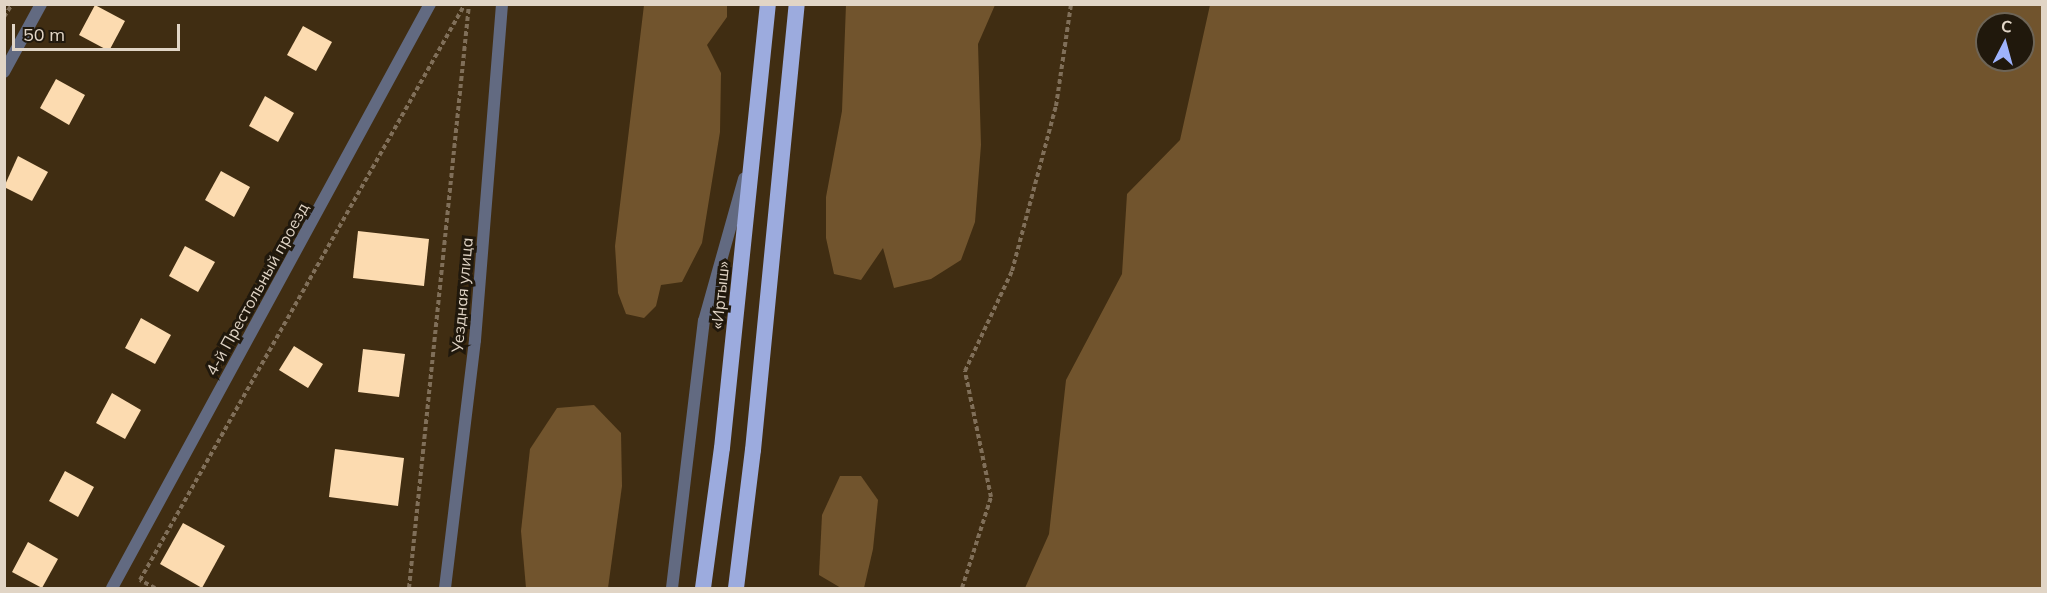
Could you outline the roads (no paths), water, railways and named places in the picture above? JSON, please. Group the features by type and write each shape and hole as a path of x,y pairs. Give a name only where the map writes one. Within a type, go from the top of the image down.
{"highway":[{"name":"«Иртыш»","path":"702,588 768,4"},
{"path":"736,588 753,450 797,4"}],"street":[{"path":"4,72 41,4"},
{"name":"4-й Престольный проезд","path":"112,588 430,4"},
{"name":"Уездная улица","path":"445,588 475,340 502,4"},
{"path":"672,588 704,321 753,149"}]}
